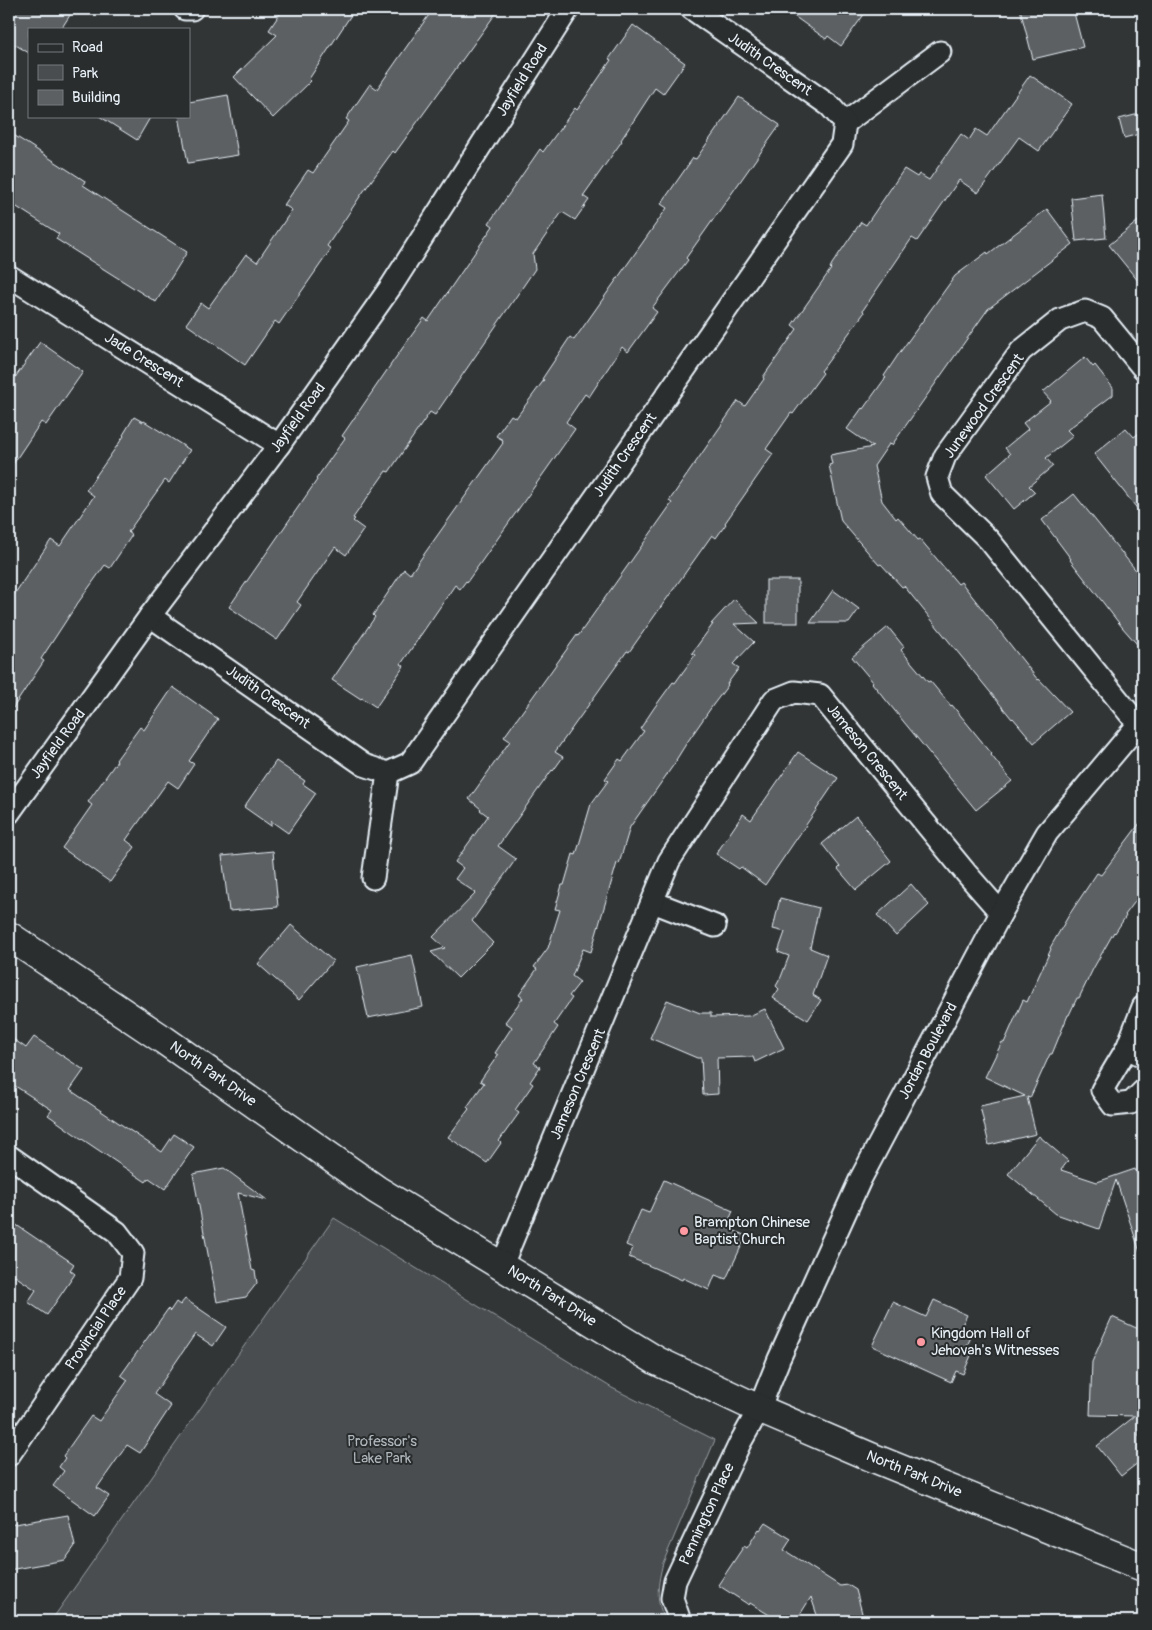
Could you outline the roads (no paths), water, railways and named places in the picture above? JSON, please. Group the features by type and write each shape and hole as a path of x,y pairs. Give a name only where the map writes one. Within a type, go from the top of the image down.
{"main road":[{"name":"North Park Drive","path":"9,936 164,1040 376,1190 657,1361 759,1409 872,1457 1143,1567"}],"street":[{"path":"186,9 192,9"},
{"name":"Jayfield Road","path":"9,813 150,616 279,445 392,285 568,9"},
{"name":"Judith Crescent","path":"150,616 364,765 388,773 410,763 842,144 845,123 830,106 692,9"},
{"path":"845,123 940,52"},
{"name":"Jade Crescent","path":"9,276 279,445"},
{"name":"Junewood Crescent","path":"1141,722 989,540 942,494 937,477 946,456 1022,351 1060,320 1085,311 1102,318 1143,368"},
{"name":"Jameson Crescent","path":"502,1265 670,861 774,700 794,692 820,695 959,865 1001,913"},
{"name":"Jordan Boulevard","path":"759,1409 779,1359 860,1180 1001,913 1047,833 1141,722"},
{"path":"373,878 388,773"},
{"path":"653,902 715,926"},
{"path":"1143,1007 1135,1052 1102,1090 1113,1105 1131,1102 1143,1091"},
{"name":"Provincial Place","path":"9,1156 117,1232 133,1253 130,1278 9,1455"},
{"name":"Pennington Place","path":"680,1621 672,1598 675,1581 740,1443 759,1409"}],"place":[{"name":"Brampton Chinese Baptist Church","path":"684,1231"},
{"name":"Kingdom Hall of Jehovah's Witnesses","path":"921,1342"}],"park label":[{"name":"Professor's Lake Park","path":"382,1450"}]}
